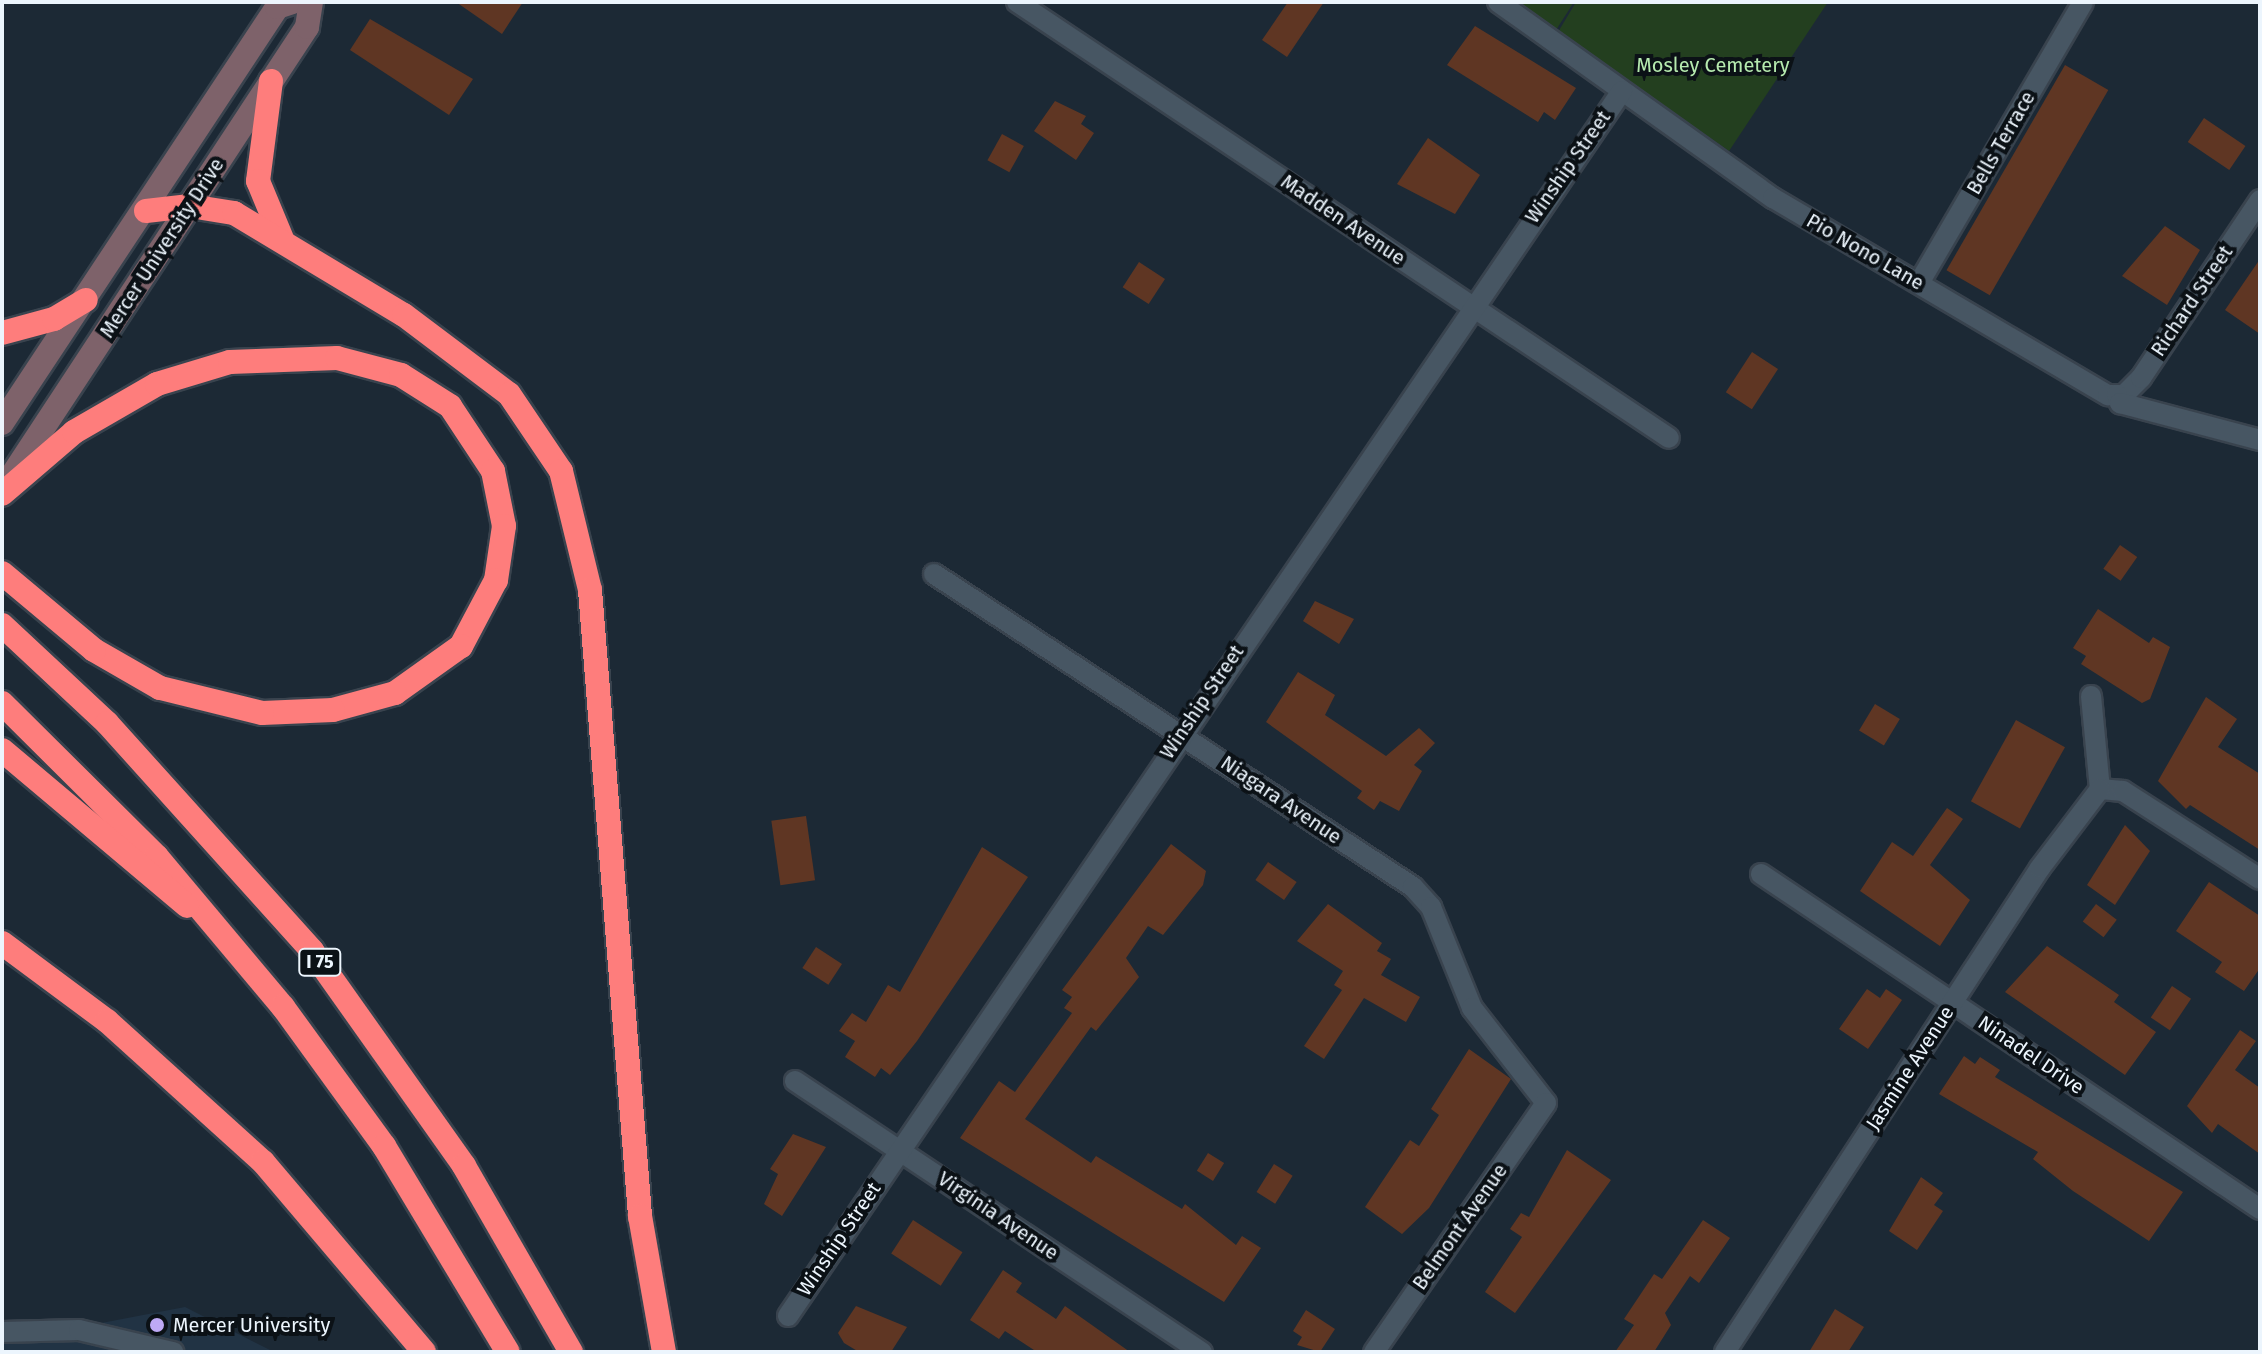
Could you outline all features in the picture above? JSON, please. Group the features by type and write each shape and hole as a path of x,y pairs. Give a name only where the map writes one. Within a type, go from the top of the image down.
{"highway":[{"path":"271,81 258,181 283,241"},
{"path":"146,211 190,206 234,213 283,241 486,373 535,423 570,491 590,590 640,1216 664,1352"},
{"path":"2,333 54,319 86,300"},
{"path":"2,492 74,432 157,384 242,360 337,358 401,375 450,406 493,471 504,526 496,580 461,646 395,693 333,710 262,713 160,688 94,650 2,573"},
{"name":"I 75","path":"2,625 107,723 312,951 464,1166 571,1352"},
{"path":"2,703 222,931 384,1146 508,1352"},
{"path":"2,750 222,931"},
{"path":"2,943 107,1021 263,1162 424,1352"}],"main road":[{"name":"Mercer University Drive","path":"2,423 146,211 277,7 292,2"},
{"name":"Mercer University Drive","path":"2,492 307,27 311,2"}],"street":[{"name":"Madden Avenue","path":"1017,2 1669,438"},
{"name":"Pio Nono Lane","path":"1498,2 1773,198 2117,395 2120,403 2260,440"},
{"name":"Bells Terrace","path":"1919,283 2083,2"},
{"name":"Winship Street","path":"788,1316 1471,305 1622,91"},
{"name":"Richard Street","path":"2117,395 2141,378 2260,200"},
{"name":"Niagara Avenue","path":"934,574 1413,887 1431,907 1472,1008 1546,1103"},
{"path":"2091,696 2100,789 2123,791 2260,879"},
{"name":"Jasmine Avenue","path":"1725,1352 1952,1002 2100,789"},
{"name":"Ninadel Drive","path":"1761,874 2260,1209"},
{"name":"Virginia Avenue","path":"795,1081 1202,1352"},
{"name":"Belmont Avenue","path":"1374,1352 1546,1103"},
{"path":"2,1332 79,1330 173,1352"}],"shaded area":[{"name":"Mercer University","path":"185,1307 274,1352 2,1352 2,1342"}],"green space":[{"path":"1517,2 1574,2 1556,30"},
{"name":"Mosley Cemetery","path":"1576,2 1828,2 1729,151 1558,32"}],"building":[{"path":"456,2 523,2 502,34"},
{"path":"1288,2 1324,2 1287,57 1262,40"},
{"path":"370,19 473,79 449,115 350,50"},
{"path":"1475,26 1576,88 1555,120 1544,112 1538,122 1447,65"},
{"path":"2065,65 2108,90 1990,295 1946,270"},
{"path":"1055,101 1086,116 1081,124 1094,133 1076,160 1034,131"},
{"path":"2204,118 2245,146 2229,170 2188,142"},
{"path":"1002,134 1024,146 1009,172 987,160"},
{"path":"1428,138 1480,175 1455,214 1397,184"},
{"path":"2165,226 2200,250 2167,305 2122,276"},
{"path":"2260,259 2260,334 2225,310"},
{"path":"1139,262 1165,279 1149,304 1123,287"},
{"path":"1752,352 1778,369 1752,409 1726,392"},
{"path":"2120,545 2137,557 2121,581 2103,569"},
{"path":"1315,601 1354,619 1339,644 1303,621"},
{"path":"2098,609 2149,643 2153,637 2170,647 2150,699 2142,703 2081,664 2086,656 2073,648"},
{"path":"1298,672 1335,695 1325,715 1386,756 1419,728 1435,743 1414,765 1422,771 1399,811 1380,801 1374,810 1357,798 1362,791 1266,722"},
{"path":"2206,697 2237,719 2218,747 2260,774 2260,850 2190,805 2186,809 2158,781"},
{"path":"1875,704 1900,719 1884,746 1859,731"},
{"path":"2016,720 2065,747 2020,828 1971,801"},
{"path":"1947,808 1963,819 1930,865 1970,900 1940,946 1860,891 1892,842 1913,856"},
{"path":"806,816 815,880 780,885 771,821"},
{"path":"2125,825 2150,851 2115,905 2087,885"},
{"path":"1171,844 1206,871 1203,885 1163,935 1148,926 1126,958 1139,977 1096,1031 1091,1027 1025,1119 1091,1163 1096,1156 1182,1209 1185,1204 1236,1245 1242,1236 1261,1248 1224,1302 960,1138 999,1081 1015,1092 1072,1013 1064,1008 1072,997 1062,990"},
{"path":"982,847 1028,877 917,1041 890,1075 881,1068 875,1077 845,1057 855,1041 839,1031 852,1013 866,1022 888,985 900,992"},
{"path":"1268,862 1297,882 1284,900 1255,880"},
{"path":"2209,882 2260,916 2260,968 2244,991 2215,972 2222,962 2176,931"},
{"path":"1328,904 1382,943 1377,951 1391,959 1381,975 1420,997 1406,1022 1364,998 1324,1059 1304,1046 1342,990 1334,985 1343,971 1297,941"},
{"path":"2096,904 2117,920 2104,937 2083,922"},
{"path":"2047,946 2119,995 2114,1002 2156,1032 2125,1075 2005,992"},
{"path":"816,947 842,964 828,985 802,968"},
{"path":"2172,986 2191,999 2170,1030 2151,1018"},
{"path":"1867,989 1880,998 1886,989 1902,1000 1868,1049 1839,1029"},
{"path":"2240,1030 2256,1041 2235,1070 2260,1088 2260,1154 2218,1124 2212,1133 2187,1106"},
{"path":"1469,1049 1511,1079 1429,1208 1402,1234 1365,1207 1410,1140 1419,1146 1439,1115 1431,1109"},
{"path":"1964,1056 1975,1064 1980,1057 2000,1070 1995,1077 2183,1192 2149,1241 2073,1191 2033,1159 2038,1152 1939,1094"},
{"path":"793,1134 826,1147 782,1216 764,1204 778,1174 770,1169"},
{"path":"1567,1150 1611,1180 1515,1313 1485,1292 1522,1237 1510,1229 1521,1213 1529,1217"},
{"path":"1208,1153 1224,1163 1213,1181 1197,1171"},
{"path":"1274,1164 1293,1176 1275,1204 1257,1192"},
{"path":"1921,1177 1943,1193 1934,1205 1943,1211 1917,1250 1889,1231"},
{"path":"913,1220 962,1252 941,1286 891,1254"},
{"path":"1703,1220 1730,1238 1699,1283 1690,1276 1665,1313 1671,1325 1654,1352 1615,1352 1634,1325 1624,1319 1654,1274 1662,1279"},
{"path":"1003,1270 1022,1283 1016,1292 1056,1319 1065,1306 1130,1352 1037,1352 1005,1331 999,1339 970,1320"},
{"path":"856,1306 907,1327 891,1352 859,1352 844,1343 838,1333"},
{"path":"1835,1309 1864,1327 1848,1352 1809,1352"},
{"path":"1306,1310 1335,1329 1320,1352 1297,1345 1302,1337 1293,1331"}],"place":[{"name":"Mercer University","path":"157,1325"}]}
